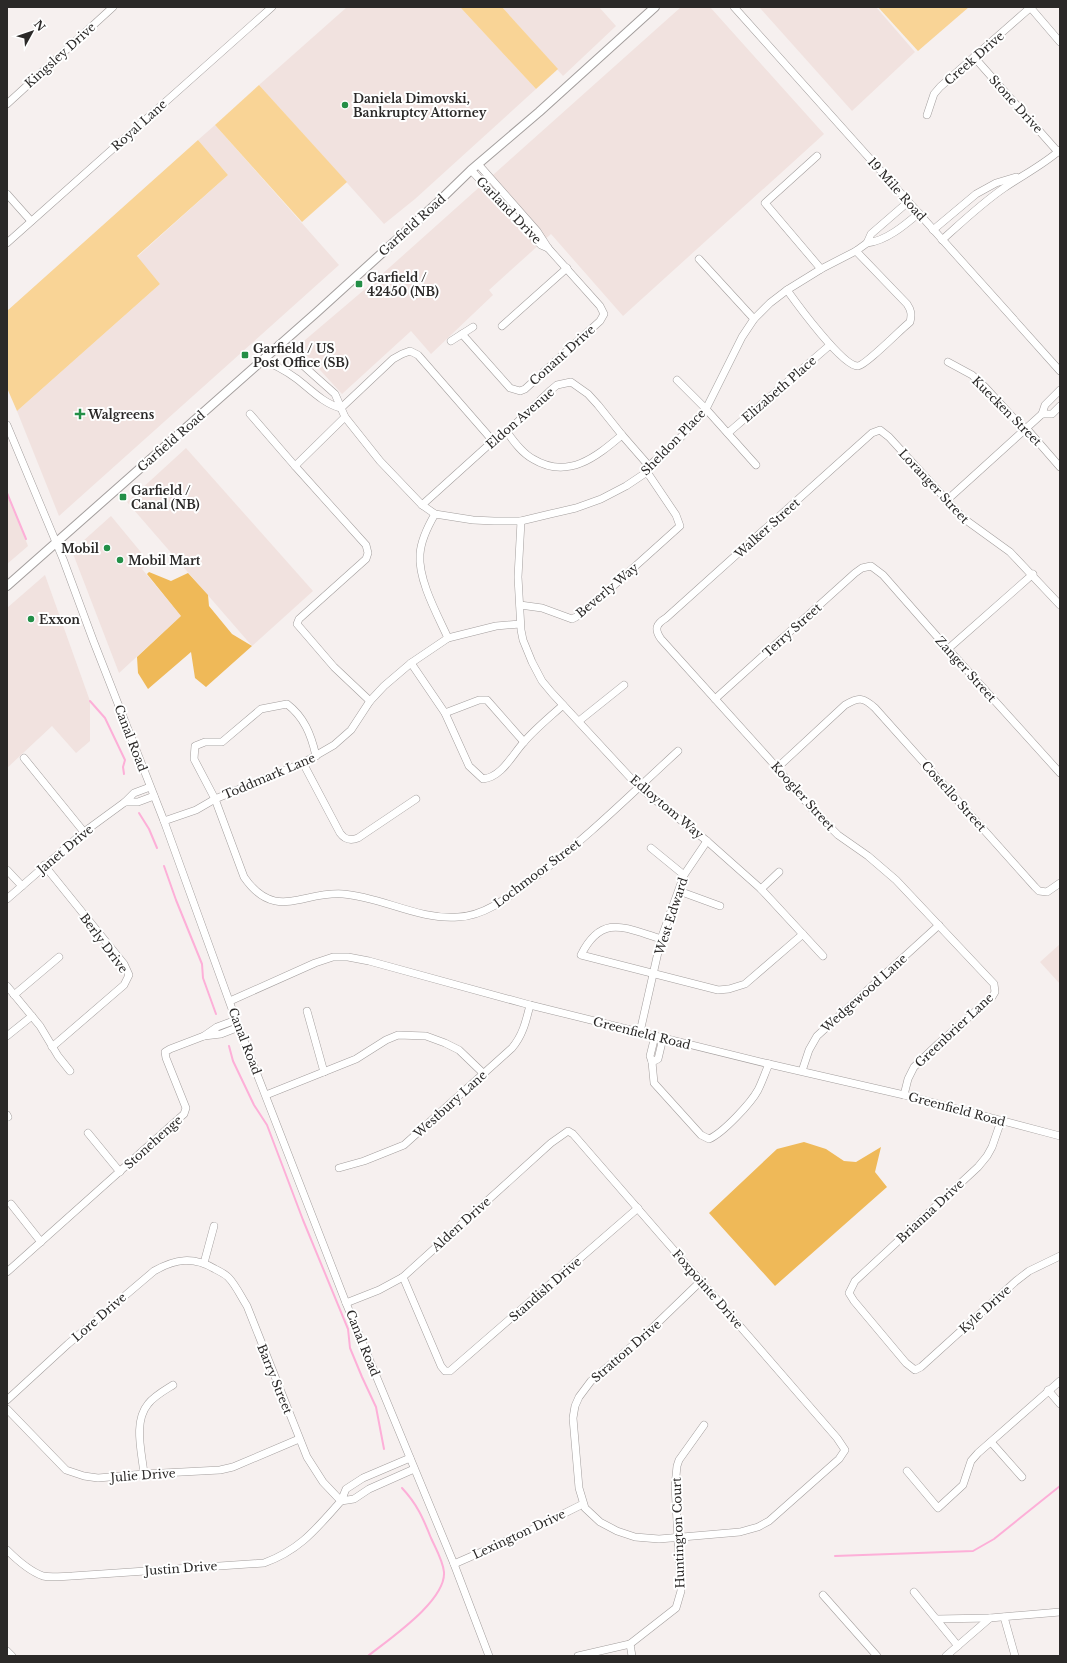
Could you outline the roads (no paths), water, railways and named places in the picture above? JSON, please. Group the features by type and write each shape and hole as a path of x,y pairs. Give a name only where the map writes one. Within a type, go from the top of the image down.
{"main road":[{"name":"Garfield Road","path":"7,586 655,7"}],"street":[{"name":"Kingsley Drive","path":"7,104 114,7"},
{"name":"Royal Lane","path":"7,243 272,7"},
{"name":"19 Mile Road","path":"734,7 1060,371"},
{"path":"1030,7 1060,42"},
{"name":"Creek Drive","path":"927,115 934,94 940,87 1030,7"},
{"name":"Stone Drive","path":"974,57 1059,151"},
{"path":"942,240 983,203 1048,161 1059,151"},
{"path":"817,156 765,203 821,269"},
{"name":"Garland Drive","path":"478,164 537,231 548,248 600,306 604,314"},
{"name":"Garland Drive","path":"471,170 532,236 541,245 548,248"},
{"path":"933,230 976,194 996,183 1032,170"},
{"path":"7,194 31,221"},
{"path":"976,194 983,203"},
{"name":"Sheldon Place","path":"435,514 472,520 521,521 576,508 626,486 648,469 677,441 706,408 742,337 754,320 770,303 786,290 821,269 856,251 867,242 871,234 908,202"},
{"name":"Sheldon Place","path":"867,242 876,242 906,224 919,213"},
{"path":"786,290 830,345 847,361 859,366 868,360 910,322 912,316 907,304 856,251"},
{"path":"699,260 754,320"},
{"path":"502,326 567,268"},
{"name":"Conant Drive","path":"462,334 510,388 516,391 525,389 600,321 604,314"},
{"path":"451,342 473,327"},
{"path":"279,344 335,394 345,417 380,461 422,505 435,514 422,542 420,560 427,589 448,638"},
{"name":"Elizabeth Place","path":"728,434 830,345"},
{"path":"340,408 393,359 410,351 418,356 493,441"},
{"path":"261,360 273,364 295,378 332,406 340,408"},
{"name":"Kuecken Street","path":"948,362 972,376 1018,423 1026,428 1060,467"},
{"path":"677,380 706,408 756,465"},
{"name":"Eldon Avenue","path":"422,505 493,441 507,432 557,385 571,382 588,394 598,405 648,469"},
{"path":"946,500 1042,414 1045,405 1060,390"},
{"path":"1042,414 1052,414 1060,406"},
{"path":"250,414 366,545 368,553 366,558 299,619 297,624 334,667 370,701"},
{"path":"295,466 345,417"},
{"name":"Canal Road","path":"7,425 56,543 164,821 236,1020 346,1302 454,1564 489,1656"},
{"name":"Loranger Street","path":"880,430 889,436 963,518 1010,552 1033,574 1060,605"},
{"name":"Walker Street","path":"656,627 872,433 880,430"},
{"path":"507,432 520,448 532,459 561,468 585,462 600,453 622,435"},
{"name":"Beverly Way","path":"520,605 542,608 572,619 611,588 680,526 676,516 648,469"},
{"path":"520,605 518,577 521,521"},
{"name":"Zanger Street","path":"871,566 883,575 1060,773"},
{"name":"Terry Street","path":"715,699 855,573 862,568 871,566"},
{"path":"948,649 1033,574"},
{"name":"Edloytom Way","path":"520,605 520,624 523,640 537,672 552,693 639,787 707,841 761,889 823,956"},
{"path":"520,624 496,626 448,638 411,663 445,713 469,766 483,779 491,777 498,772 524,742 563,705"},
{"name":"Koogler Street","path":"656,627 656,631 661,639 822,819 838,835 882,866 913,897 996,988"},
{"name":"Toddmark Lane","path":"164,821 196,810 215,798 302,764 334,745 351,730 370,701 411,663"},
{"path":"579,721 624,685"},
{"name":"Costello Street","path":"777,768 846,705 862,698 875,708 1035,887 1039,890 1047,892 1060,883"},
{"path":"445,713 479,700 487,700 524,742"},
{"name":"Lochmoor Street","path":"316,756 313,739 298,712 287,704 261,709 222,742 205,742 195,746 194,758 215,798 244,877 252,888 261,896 285,902 341,894 365,897 418,914 440,917 459,917 476,914 492,907 513,894 567,853 678,751"},
{"path":"24,758 84,832"},
{"path":"302,764 340,833 350,840 358,838 416,799"},
{"name":"Janet Drive","path":"7,899 44,865 84,832 125,802 134,793 150,787"},
{"name":"Janet Drive","path":"125,802 138,802 154,796"},
{"name":"West Edward","path":"640,1032 661,939 684,875 707,841"},
{"path":"651,848 684,875"},
{"name":"Berly Drive","path":"44,865 124,964 129,975 124,986 52,1047"},
{"path":"7,870 22,886"},
{"path":"761,889 779,872"},
{"path":"679,891 720,906"},
{"name":"Wedgewood Lane","path":"802,1071 809,1050 817,1036 939,925"},
{"path":"661,939 621,926 611,926 603,929 593,937 585,946 581,955 718,990 738,987 745,984 803,934"},
{"path":"14,995 59,957"},
{"name":"Greenfield Road","path":"230,1001 315,963 333,957 348,957 368,961 530,1005 769,1064 904,1095 1060,1136"},
{"path":"7,986 32,1016 70,1071"},
{"name":"Greenbrier Lane","path":"904,1095 908,1079 914,1067 992,997 996,988"},
{"name":"Westbury Lane","path":"339,1168 364,1161 404,1145 512,1048 520,1038 524,1029 530,1005"},
{"path":"307,1011 324,1072"},
{"path":"7,1036 32,1016"},
{"name":"Stonehenge","path":"7,1272 184,1114 186,1108 166,1058 166,1052 170,1049 204,1036 217,1027 236,1020"},
{"name":"Stonehenge","path":"204,1036 221,1034 239,1027"},
{"path":"266,1095 356,1059 386,1040 398,1035 410,1034 426,1036 459,1050 484,1074"},
{"path":"655,1036 650,1056 654,1083 701,1135 709,1139 721,1132 750,1101 758,1090 769,1064"},
{"path":"652,1062 658,1059 663,1038"},
{"name":"Brianna Drive","path":"915,1370 906,1363 849,1293 855,1281 978,1167 990,1152 1001,1121"},
{"name":"Alden Drive","path":"346,1302 379,1290 402,1277 551,1143 568,1131"},
{"name":"Foxpointe Drive","path":"568,1131 584,1145 846,1450 839,1459 782,1510 758,1527 740,1532 677,1538"},
{"path":"88,1133 120,1172"},
{"path":"11,1204 42,1242"},
{"name":"Standish Drive","path":"402,1277 441,1366 445,1371 453,1369 638,1208"},
{"path":"204,1263 214,1226"},
{"name":"Kyle Drive","path":"915,1370 921,1367 1020,1278 1029,1271 1060,1256"},
{"name":"Lore Drive","path":"7,1400 80,1334 154,1271 169,1263 180,1261 192,1260 204,1263"},
{"name":"Barry Street","path":"204,1263 228,1277 247,1306 307,1457 319,1477 340,1502"},
{"name":"Stratton Drive","path":"583,1504 579,1488 573,1418 575,1406 579,1397 591,1381 645,1335 701,1281"},
{"path":"907,1471 938,1508 963,1485 971,1461 1048,1390 1060,1381"},
{"path":"144,1474 140,1425 142,1417 148,1403 173,1385"},
{"path":"1048,1390 1060,1404"},
{"name":"Julie Drive","path":"7,1409 66,1470 84,1476 98,1478 144,1474 201,1472 233,1467 299,1439"},
{"name":"Huntington Court","path":"578,1656 630,1644 676,1608 681,1591 674,1486 677,1466 704,1425"},
{"path":"991,1442 1022,1477"},
{"name":"Justin Drive","path":"7,1550 30,1569 44,1576 72,1576 264,1563 290,1552 322,1524 340,1502 346,1489 363,1478 410,1458"},
{"path":"389,1467 394,1478"},
{"path":"340,1502 354,1499 369,1489 414,1469"},
{"path":"583,1504 594,1518 625,1534 647,1539 677,1538"},
{"name":"Lexington Drive","path":"454,1564 527,1532 583,1504"},
{"path":"914,1592 958,1646"},
{"path":"823,1595 877,1656"},
{"path":"937,1619 990,1618 1060,1612"},
{"path":"1004,1617 1015,1656"},
{"path":"946,1656 990,1618"},
{"path":"630,1644 632,1656"},
{"path":"7,1651 12,1656"}],"waterway":[{"path":"7,493 26,539"},
{"path":"90,701 105,718 125,760 123,767 124,774"},
{"path":"139,813 149,829 157,848"},
{"path":"164,866 202,964 203,978 216,1014"},
{"path":"229,1046 233,1061 254,1105 267,1125 303,1220 348,1329 350,1348 376,1407 384,1449"},
{"path":"835,1556 973,1551 994,1539 1060,1486"},
{"path":"368,1656 415,1618 436,1595 442,1583 444,1572 439,1555 419,1512 412,1500 402,1488"}],"place":[{"name":"Daniela Dimovski, Bankruptcy Attorney","path":"345,105"},
{"name":"Garfield / 42450 (NB)","path":"359,284"},
{"name":"Garfield / US Post Office (SB)","path":"245,355"},
{"name":"Walgreens","path":"80,414"},
{"name":"Garfield / Canal (NB)","path":"123,497"},
{"name":"Mobil","path":"107,548"},
{"name":"Mobil Mart","path":"120,560"},
{"name":"Exxon","path":"31,619"}]}
